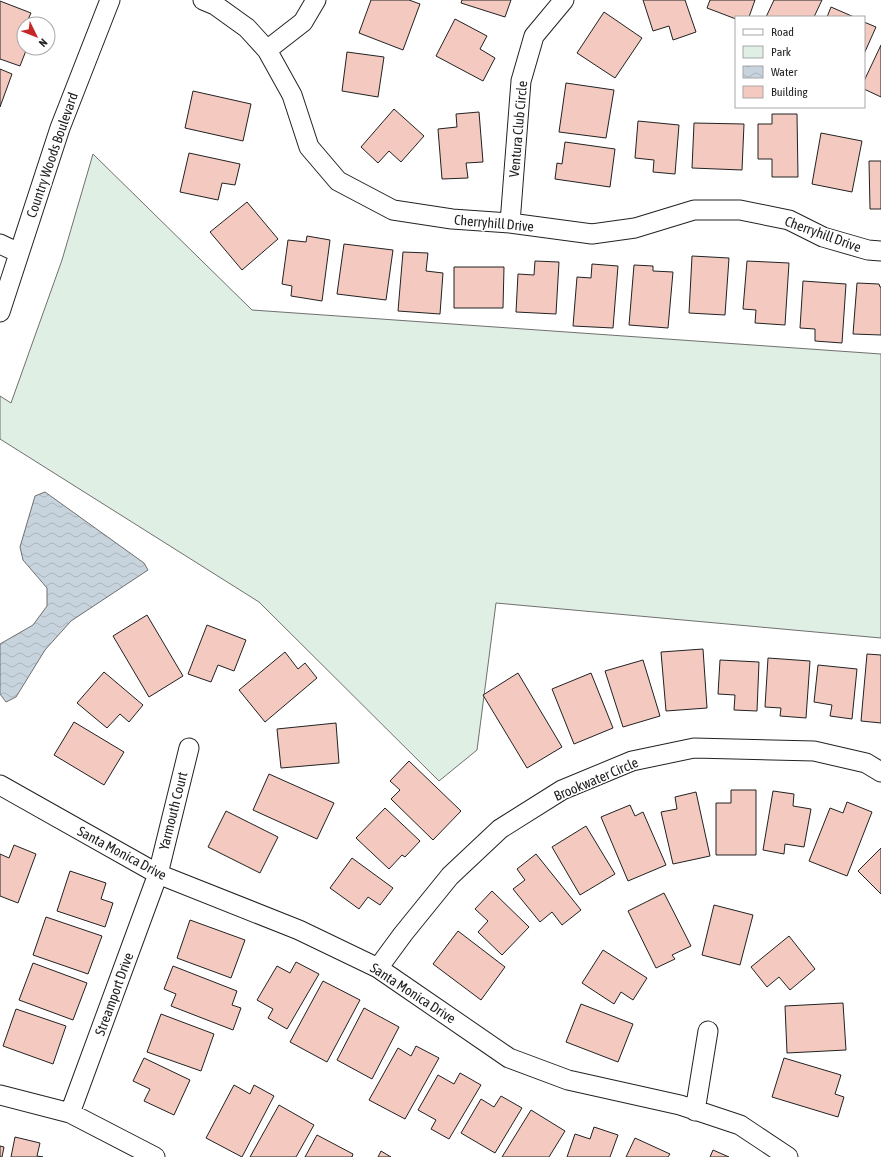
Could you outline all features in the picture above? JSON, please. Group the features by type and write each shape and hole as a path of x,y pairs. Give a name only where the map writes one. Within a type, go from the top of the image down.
{"street":[{"name":"Country Woods Boulevard","path":"0,312 60,128 110,0"},
{"name":"Cherryhill Drive","path":"203,0 215,5 247,28 267,50 292,95 309,147 338,181 393,210 452,219 510,223 592,234 635,228 694,210 740,210 789,220 823,237 868,250 881,251"},
{"path":"267,50 303,22 316,0"},
{"name":"Ventura Club Circle","path":"510,223 521,81 534,36 564,0"},
{"path":"0,244 19,253"},
{"name":"Yarmouth Court","path":"158,874 189,748"},
{"name":"Brookwater Circle","path":"378,968 403,934 450,876 500,829 562,790 632,761 694,748 814,751 866,764 881,772"},
{"name":"Santa Monica Drive","path":"0,775 21,797"},
{"name":"Santa Monica Drive","path":"0,785 158,874 299,930 378,968 509,1058 568,1080 680,1105 740,1125 788,1157"},
{"name":"Streamport Drive","path":"70,1113 158,874"},
{"path":"696,1111 708,1031"},
{"path":"0,1095 70,1113 155,1157"}],"green space":[{"path":"93,154 252,310 881,354 881,638 496,603 477,750 439,781 259,602 0,439 0,396 11,403 62,260"}],"water":[{"path":"45,492 144,563 148,570 71,621 45,650 16,697 6,702 0,694 0,644 33,625 47,606 47,588 23,560 20,547 35,496"}],"building":[{"path":"371,0 409,0 420,4 403,50 359,33"},
{"path":"462,0 511,0 505,17 461,3"},
{"path":"643,0 685,0 696,32 673,40 669,26 653,31"},
{"path":"710,0 755,0 749,16 735,16 735,19 707,8"},
{"path":"774,0 822,0 814,16 766,16"},
{"path":"0,1 31,13 30,16 16,16 16,56 24,56 20,66 0,59"},
{"path":"831,7 852,16 827,16"},
{"path":"604,12 642,38 615,78 577,53"},
{"path":"455,19 487,36 480,49 495,58 483,81 436,56"},
{"path":"865,22 876,27 865,52"},
{"path":"881,45 881,97 865,89 865,79"},
{"path":"347,52 384,57 378,97 342,91"},
{"path":"0,69 12,74 0,107"},
{"path":"566,83 614,90 606,138 559,132"},
{"path":"193,91 251,104 243,141 185,128"},
{"path":"394,109 424,136 401,162 389,151 378,163 361,147"},
{"path":"479,112 483,162 466,163 468,178 442,179 438,129 457,127 456,114"},
{"path":"772,114 797,114 798,177 772,177 772,159 758,159 758,124 772,124"},
{"path":"638,121 679,125 675,174 653,172 654,160 635,158"},
{"path":"694,123 744,124 742,170 692,168"},
{"path":"821,133 862,141 852,192 812,184"},
{"path":"565,142 615,149 610,187 555,179 557,163 562,164"},
{"path":"189,153 240,164 235,185 222,183 218,200 180,192"},
{"path":"869,161 881,161 881,209 870,209"},
{"path":"247,202 278,239 242,270 210,232"},
{"path":"307,236 330,240 322,301 291,296 292,286 282,284 288,240 306,242"},
{"path":"344,244 393,250 386,300 337,294"},
{"path":"403,252 428,253 426,271 443,273 440,314 398,311"},
{"path":"692,256 729,258 725,315 689,313"},
{"path":"535,261 559,262 556,314 516,312 518,274 534,275"},
{"path":"747,261 789,263 785,325 755,323 756,310 743,309"},
{"path":"592,264 618,266 613,328 573,326 577,277 591,278"},
{"path":"634,265 653,266 653,271 673,272 668,328 629,325"},
{"path":"454,267 504,267 503,308 454,308"},
{"path":"803,281 846,284 842,343 815,341 815,329 800,328"},
{"path":"857,283 879,284 881,287 881,335 853,334"},
{"path":"147,615 183,676 149,697 113,636"},
{"path":"207,625 246,640 234,671 218,665 211,682 188,674"},
{"path":"703,649 707,708 666,711 661,652"},
{"path":"285,652 298,669 305,663 317,678 265,722 239,690"},
{"path":"867,654 881,655 881,723 861,721"},
{"path":"768,658 810,661 806,718 780,716 781,708 765,707"},
{"path":"643,660 660,716 623,727 605,671"},
{"path":"720,660 759,662 757,711 734,710 735,695 718,694"},
{"path":"818,665 857,669 852,719 830,716 832,705 814,702"},
{"path":"104,672 143,705 129,722 120,714 107,728 77,703"},
{"path":"518,673 562,747 527,768 483,695"},
{"path":"591,673 613,728 574,744 552,689"},
{"path":"74,722 124,752 104,785 54,755"},
{"path":"336,723 339,763 281,768 277,729"},
{"path":"409,761 461,811 433,840 391,799 400,790 390,781"},
{"path":"269,774 334,803 317,839 253,810"},
{"path":"731,790 756,790 756,855 716,855 716,803 731,803"},
{"path":"773,791 794,794 793,806 811,809 804,847 785,844 784,854 763,850"},
{"path":"696,792 710,856 673,864 661,812 677,809 675,797"},
{"path":"847,802 872,812 847,876 809,861 830,808 843,813"},
{"path":"630,805 635,816 643,812 666,865 628,881 601,817"},
{"path":"385,808 420,841 405,857 402,855 389,869 356,838"},
{"path":"226,811 278,837 260,873 208,847"},
{"path":"586,826 615,874 580,895 552,847"},
{"path":"14,845 36,854 18,903 0,896 0,854 9,858"},
{"path":"881,848 881,894 858,871"},
{"path":"536,854 581,910 562,925 552,912 540,922 513,889 525,880 517,869"},
{"path":"352,858 393,888 380,905 368,897 359,909 330,888"},
{"path":"70,871 106,883 101,899 113,903 105,927 57,911"},
{"path":"492,891 529,927 502,955 478,932 488,921 475,909"},
{"path":"664,893 691,946 672,955 675,959 656,968 628,911"},
{"path":"714,905 753,915 740,965 702,955"},
{"path":"46,917 102,936 88,974 33,955"},
{"path":"190,920 245,940 231,978 177,958"},
{"path":"458,931 505,967 481,1000 433,964"},
{"path":"789,936 815,969 790,990 779,977 767,987 751,967"},
{"path":"603,950 647,978 633,1000 621,992 614,1004 582,983"},
{"path":"296,962 319,974 287,1029 268,1018 273,1009 257,1000 277,966 290,973"},
{"path":"33,963 87,983 73,1020 19,1000"},
{"path":"173,966 237,991 232,1005 241,1008 233,1030 171,1006 176,994 164,989"},
{"path":"323,981 360,1000 327,1062 290,1042"},
{"path":"843,1003 846,1050 787,1053 785,1006"},
{"path":"581,1004 633,1024 618,1062 566,1042"},
{"path":"364,1008 399,1027 372,1079 337,1060"},
{"path":"16,1009 66,1026 53,1064 3,1046"},
{"path":"161,1014 214,1034 201,1071 147,1052"},
{"path":"416,1046 439,1058 405,1119 369,1100 398,1048 411,1056"},
{"path":"144,1058 190,1080 174,1115 144,1101 150,1089 133,1081"},
{"path":"784,1058 841,1075 835,1094 844,1097 838,1117 772,1097"},
{"path":"460,1073 481,1085 449,1139 431,1129 436,1120 418,1110 438,1075 454,1084"},
{"path":"234,1085 250,1094 254,1085 274,1096 242,1157 206,1138"},
{"path":"501,1096 522,1108 495,1153 461,1133 481,1099 494,1107"},
{"path":"279,1105 314,1125 296,1157 250,1157"},
{"path":"531,1110 565,1131 549,1157 502,1157"},
{"path":"594,1127 618,1135 610,1157 567,1157 575,1134 590,1139"},
{"path":"317,1135 353,1154 352,1157 305,1157"},
{"path":"15,1137 40,1143 37,1156 43,1157 11,1157"},
{"path":"635,1138 670,1154 668,1157 626,1157"},
{"path":"0,1146 4,1147 2,1157 0,1157"},
{"path":"713,1150 729,1157 710,1157"},
{"path":"381,1151 391,1157 378,1157"}]}
